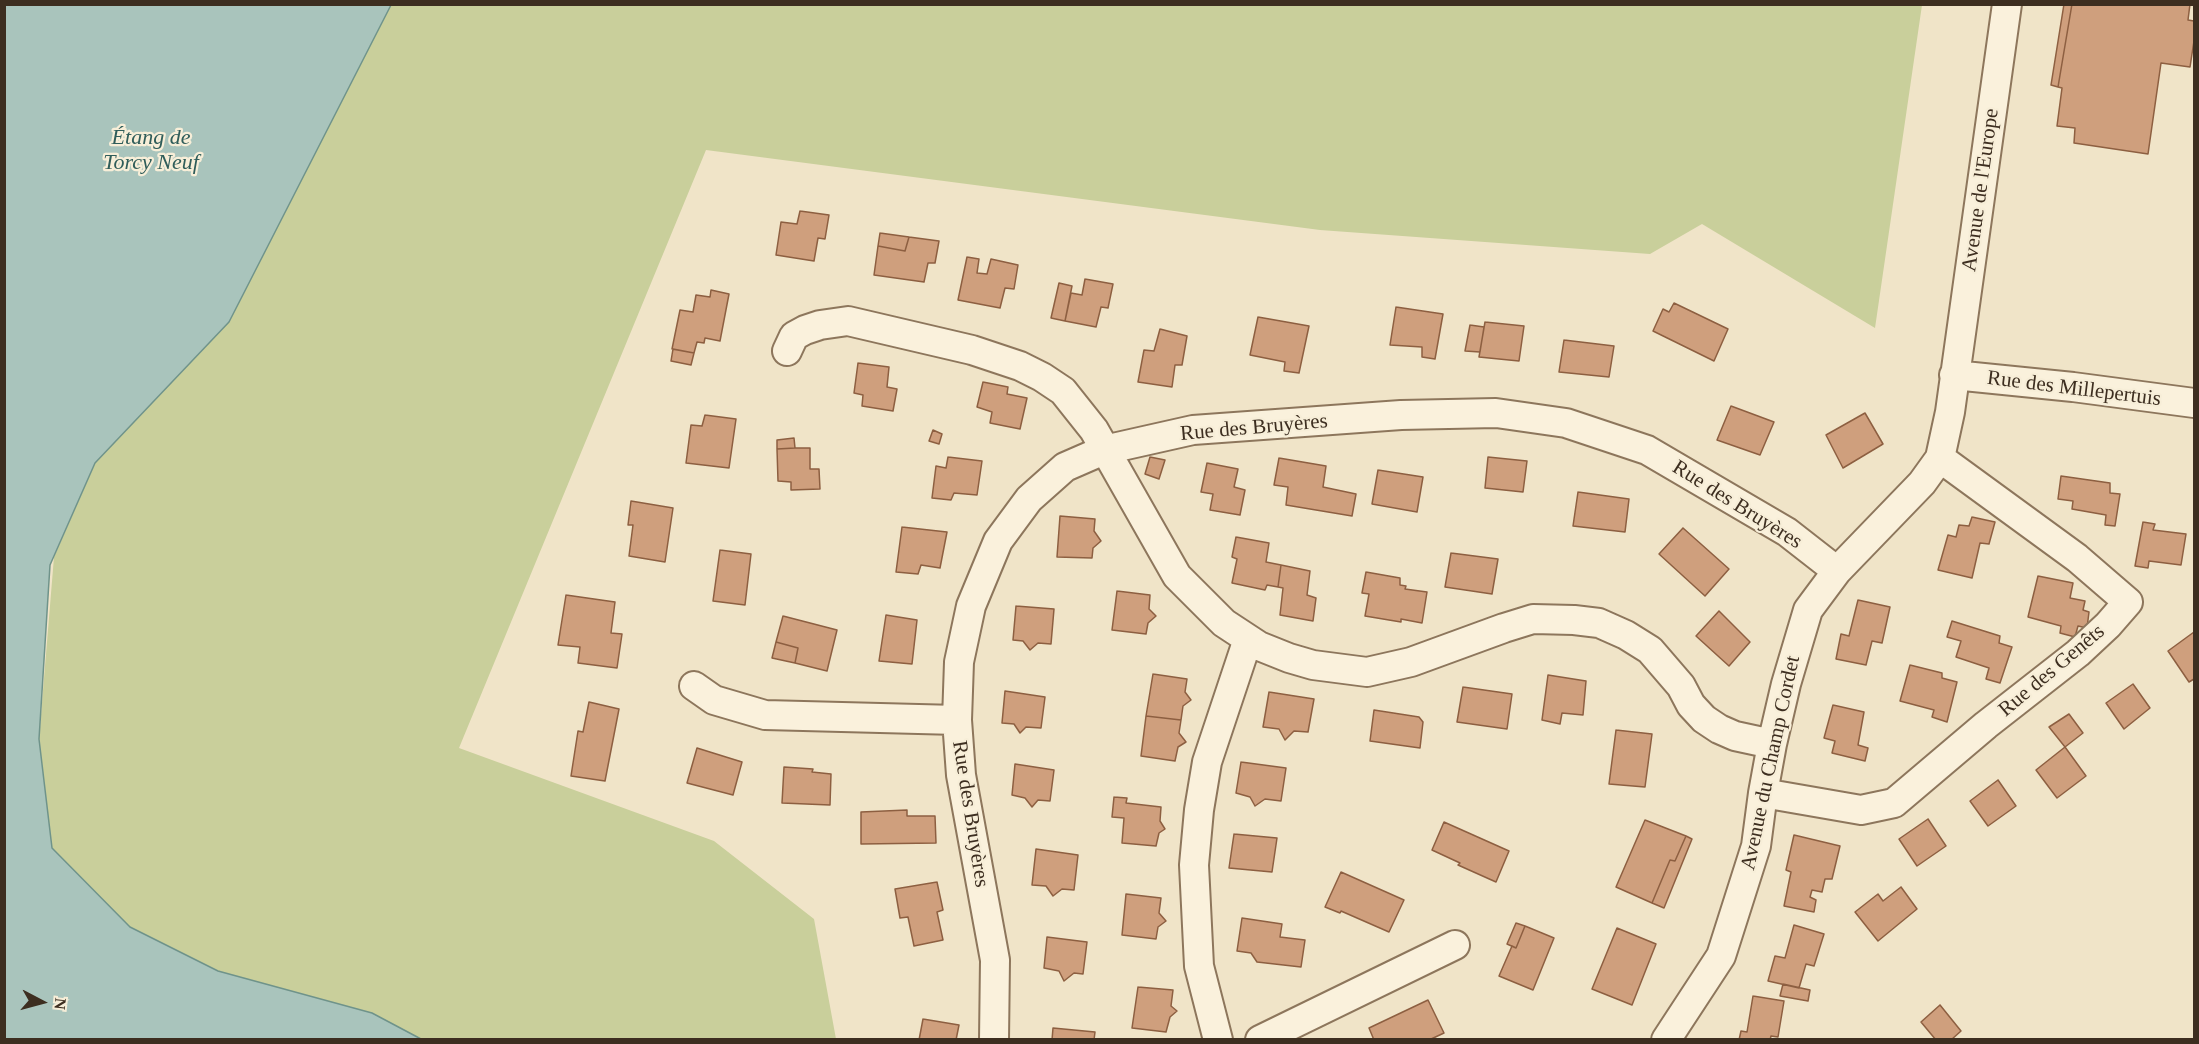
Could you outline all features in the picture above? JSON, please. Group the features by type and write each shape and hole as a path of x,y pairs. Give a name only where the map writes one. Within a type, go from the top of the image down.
{"street":[{"name":"Avenue de l'Europe","path":"1954,375 2007,4"},
{"path":"788,351 794,336 805,330 820,325 848,321 972,350 1020,366 1063,391 1094,430 1177,576 1224,623 1259,646 1279,654 1313,665 1367,672 1411,662 1533,619 1599,623 1626,635 1650,650 1681,686 1691,705 1704,719 1735,736 1772,744"},
{"name":"Rue des Millepertuis","path":"1954,375 2073,387 2194,403"},
{"name":"Avenue du Champ Cordet","path":"1666,1040 1721,956 1756,846 1772,744 1786,684 1808,610 1837,571 1922,483 1940,458 1950,412 1954,375"},
{"name":"Rue des Bruyères","path":"994,1040 995,960 961,776 957,720 959,662 971,606 998,541 1029,499 1065,467 1104,450 1193,430 1401,415 1496,412 1566,423 1647,450 1787,532 1837,571"},
{"name":"Rue des Genêts","path":"1763,793 1861,810 1894,803 1986,725 2078,653 2108,625 2128,602 2077,558 1940,458"},
{"path":"1218,1040 1199,966 1194,865 1199,810 1207,762 1248,639"},
{"path":"694,686 714,700 765,715 957,720"},
{"path":"1260,1040 1455,945"}],"green space":[{"path":"391,5 1922,5 1875,328 1702,224 1650,254 1320,230 706,150 459,748 714,841 814,919 836,1039 421,1039 372,1013 218,971 130,927 52,848 39,739 54,557 95,463 229,322"}],"water":[{"name":"Étang de Torcy Neuf","path":"5,4 391,5 229,322 95,463 50,565 39,739 52,848 130,927 218,971 372,1013 421,1039 5,1039"}],"building":[{"path":"2064,4 2072,4 2058,87 2051,85"},
{"path":"2072,4 2190,4 2188,20 2194,21 2194,41 2190,67 2161,63 2148,154 2074,143 2075,128 2057,126 2062,88 2058,87"},
{"path":"800,211 829,215 825,239 818,238 814,261 776,255 781,222 797,224"},
{"path":"880,233 909,237 905,251 878,246"},
{"path":"909,237 939,241 935,263 928,263 924,282 874,275 878,246 905,251"},
{"path":"967,257 979,259 977,273 987,274 991,259 1018,265 1014,289 1005,288 1000,308 958,300"},
{"path":"1085,279 1113,284 1108,308 1101,307 1096,327 1065,321 1071,293 1082,295"},
{"path":"1059,283 1072,286 1065,321 1051,318"},
{"path":"711,290 729,294 720,341 705,338 704,343 697,342 694,353 672,349 680,310 693,312 696,295 710,297"},
{"path":"1674,303 1728,329 1714,361 1653,331 1663,309 1669,312"},
{"path":"1396,307 1443,314 1435,359 1422,357 1422,347 1390,345"},
{"path":"1258,317 1309,326 1299,373 1284,371 1285,362 1250,355"},
{"path":"1485,322 1524,326 1519,361 1479,357"},
{"path":"1470,325 1484,327 1480,352 1465,351"},
{"path":"1160,329 1187,336 1182,365 1175,365 1172,387 1138,382 1144,350 1154,351"},
{"path":"1564,340 1614,346 1609,377 1559,372"},
{"path":"673,349 694,353 691,365 671,361"},
{"path":"858,363 889,367 887,387 897,389 893,411 862,406 863,395 854,393"},
{"path":"983,382 1008,387 1007,394 1027,398 1020,429 990,423 992,412 977,407"},
{"path":"1731,406 1774,422 1760,455 1717,440"},
{"path":"1865,413 1883,444 1843,468 1826,435"},
{"path":"705,415 736,419 729,468 686,463 691,425 702,426"},
{"path":"933,430 942,434 939,444 929,441"},
{"path":"794,438 795,448 777,449 777,440"},
{"path":"810,448 810,469 819,469 820,489 791,490 791,482 778,481 777,449"},
{"path":"948,457 982,461 977,495 954,493 951,500 932,498 936,466 946,468"},
{"path":"1150,457 1165,460 1159,479 1145,474"},
{"path":"1488,457 1527,461 1523,492 1485,488"},
{"path":"1279,458 1326,466 1323,487 1356,494 1352,516 1286,505 1288,487 1274,485"},
{"path":"1207,463 1238,469 1234,487 1245,490 1240,515 1210,510 1213,494 1201,492"},
{"path":"1378,470 1423,477 1417,512 1372,504"},
{"path":"2061,476 2110,483 2110,493 2120,494 2115,526 2105,525 2106,515 2072,509 2073,501 2058,499"},
{"path":"1578,492 1629,499 1625,532 1573,526"},
{"path":"631,501 673,508 665,562 629,556 633,525 628,525"},
{"path":"1060,516 1095,519 1094,531 1101,541 1093,548 1092,558 1057,557"},
{"path":"1972,517 1995,522 1989,544 1980,543 1972,578 1938,570 1948,535 1956,537 1959,525 1969,526"},
{"path":"2143,522 2155,524 2153,530 2186,534 2181,565 2149,561 2148,568 2135,566"},
{"path":"902,527 947,532 940,568 921,565 918,574 896,572"},
{"path":"1683,528 1729,569 1705,596 1659,554"},
{"path":"1236,537 1269,543 1266,562 1281,565 1278,587 1267,585 1265,590 1232,583 1237,559 1232,557"},
{"path":"720,550 751,554 745,605 713,601"},
{"path":"1451,553 1498,559 1492,594 1445,587"},
{"path":"1281,565 1310,571 1307,595 1316,598 1313,621 1280,615 1283,588 1278,587"},
{"path":"1366,572 1400,578 1400,585 1406,586 1405,589 1427,592 1422,623 1365,616 1369,594 1362,593"},
{"path":"2038,576 2073,583 2070,598 2085,601 2083,610 2089,612 2087,628 2078,626 2075,637 2060,633 2061,626 2028,617"},
{"path":"1117,591 1150,595 1149,609 1156,616 1148,623 1146,634 1112,630"},
{"path":"566,595 615,602 611,633 622,634 617,668 578,663 580,647 558,645"},
{"path":"1858,600 1890,607 1882,643 1872,641 1866,665 1836,659 1841,634 1849,636"},
{"path":"1016,606 1054,609 1051,644 1038,643 1030,650 1023,641 1013,640"},
{"path":"1719,611 1750,642 1729,666 1696,636"},
{"path":"886,615 917,620 912,664 879,661"},
{"path":"783,616 837,630 827,671 795,663 798,648 776,642"},
{"path":"1952,621 2000,636 1999,643 2012,647 2000,683 1986,679 1989,668 1956,657 1961,641 1947,637"},
{"path":"2194,632 2194,679 2189,682 2168,651"},
{"path":"776,642 798,648 795,663 772,658"},
{"path":"1910,665 1942,673 1942,678 1957,682 1947,722 1932,717 1934,710 1900,701"},
{"path":"1153,674 1187,679 1185,692 1191,700 1183,706 1181,720 1146,716"},
{"path":"1548,675 1586,681 1583,715 1562,713 1560,724 1542,720"},
{"path":"2133,684 2150,708 2124,729 2106,703"},
{"path":"1463,687 1512,694 1507,729 1457,722"},
{"path":"1005,691 1045,697 1041,728 1026,727 1020,733 1014,724 1002,723"},
{"path":"1269,692 1314,699 1308,732 1294,731 1285,740 1279,729 1263,727"},
{"path":"589,702 619,709 605,781 571,776 578,731 583,732"},
{"path":"1833,705 1864,712 1858,745 1868,748 1865,761 1832,753 1835,741 1824,738"},
{"path":"1374,710 1419,717 1423,722 1420,748 1370,741"},
{"path":"2069,714 2083,733 2065,747 2049,727"},
{"path":"1146,716 1181,720 1179,733 1186,742 1178,747 1175,761 1141,756"},
{"path":"1616,730 1652,734 1645,787 1609,784"},
{"path":"2065,747 2086,776 2057,798 2036,770"},
{"path":"697,748 742,762 733,795 687,783"},
{"path":"1241,762 1286,768 1281,801 1265,799 1255,806 1250,797 1236,793"},
{"path":"1015,764 1054,770 1050,801 1038,800 1032,807 1025,798 1012,795"},
{"path":"784,767 813,769 812,772 831,774 830,805 782,803"},
{"path":"1998,780 2016,806 1988,826 1970,801"},
{"path":"1114,797 1127,798 1126,803 1161,807 1160,821 1165,829 1159,833 1156,846 1122,843 1124,818 1112,817"},
{"path":"907,810 907,816 935,816 936,843 861,844 861,812"},
{"path":"1928,819 1946,846 1917,866 1899,839"},
{"path":"1645,820 1686,836 1675,861 1670,860 1652,903 1616,887"},
{"path":"1444,822 1509,851 1496,882 1432,850"},
{"path":"1234,834 1277,838 1272,872 1229,868"},
{"path":"1794,835 1840,846 1832,879 1825,879 1822,892 1812,890 1810,897 1816,900 1814,912 1784,906 1791,872 1786,870"},
{"path":"1686,836 1692,839 1664,908 1652,903 1670,860 1675,861"},
{"path":"1036,849 1078,855 1074,890 1062,889 1053,896 1046,886 1032,885"},
{"path":"1341,872 1404,900 1389,932 1341,911 1340,913 1325,907"},
{"path":"937,882 943,910 937,912 943,940 914,946 908,917 900,918 895,889"},
{"path":"1901,887 1917,909 1878,941 1855,912 1878,894 1883,901"},
{"path":"1126,894 1161,898 1159,913 1166,921 1158,927 1156,939 1122,935"},
{"path":"1242,918 1282,924 1280,937 1305,940 1301,967 1257,962 1251,953 1237,951"},
{"path":"1516,923 1525,926 1516,948 1507,944"},
{"path":"1794,925 1824,934 1814,966 1806,964 1799,988 1768,981 1775,956 1785,958"},
{"path":"1525,926 1554,938 1533,990 1499,976 1512,946 1516,948"},
{"path":"1617,928 1656,944 1632,1005 1592,989"},
{"path":"1047,937 1087,942 1083,974 1074,973 1064,981 1059,971 1044,968"},
{"path":"1783,984 1810,990 1808,1001 1780,996"},
{"path":"1138,987 1173,990 1171,1006 1177,1011 1170,1017 1166,1032 1132,1028"},
{"path":"1753,996 1784,1001 1778,1037 1771,1036 1770,1040 1739,1040 1741,1031 1747,1032"},
{"path":"1428,1000 1444,1033 1429,1040 1374,1040 1369,1028"},
{"path":"1940,1005 1961,1031 1951,1040 1936,1040 1921,1022"},
{"path":"923,1019 959,1025 956,1040 919,1040"},
{"path":"1053,1028 1095,1032 1094,1040 1052,1040"}]}
